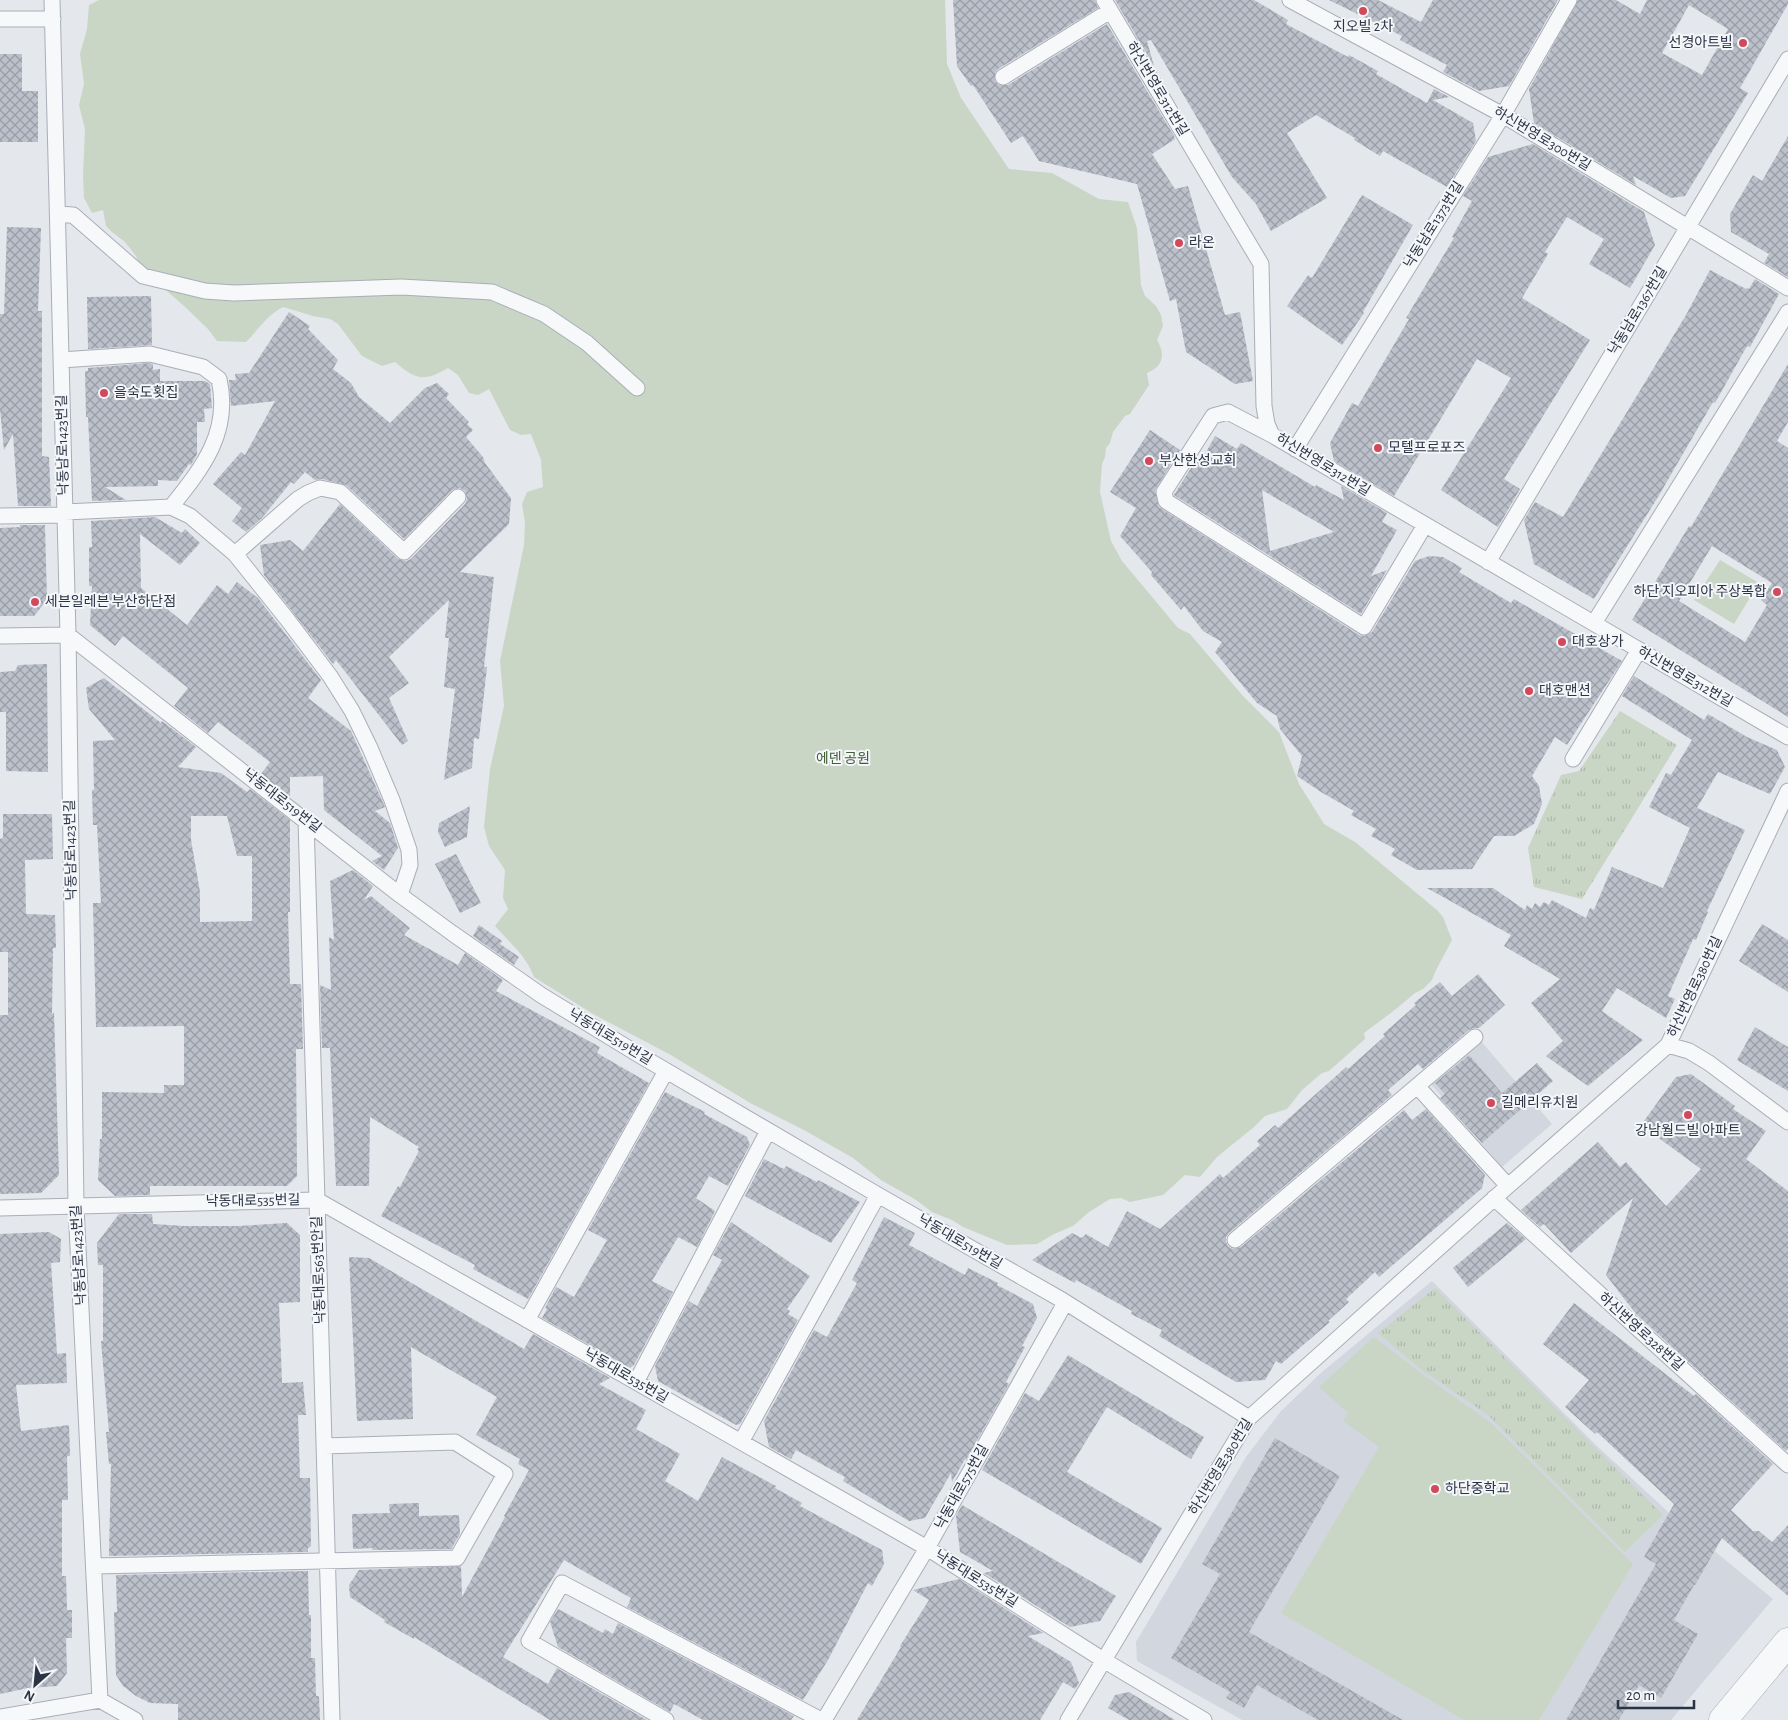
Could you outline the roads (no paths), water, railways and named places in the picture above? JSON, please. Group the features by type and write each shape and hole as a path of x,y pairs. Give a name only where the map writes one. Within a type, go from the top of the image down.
{"street":[{"path":"1723,1720 1788,1642"}],"lane":[{"name":"낙동남로1423번길","path":"52,0 68,635 76,1206 100,1700"},
{"name":"하신번영로300번길","path":"1290,0 1503,114 1788,288"},
{"name":"낙동남로1373번길","path":"1295,449 1503,114 1569,0"},
{"path":"1003,77 1107,6"},
{"name":"하신번영로312번길","path":"1107,6 1261,264 1264,406 1267,424 1272,435 1788,737"},
{"path":"0,20 53,19"},
{"name":"낙동남로1367번길","path":"1488,562 1788,59"},
{"path":"58,214 73,215 143,276 205,291 234,293 401,287 492,292 544,314 587,344 637,388"},
{"path":"1594,623 1788,312"},
{"path":"61,360 150,354 203,367 219,379 223,397 222,420 212,449 170,507"},
{"path":"1272,435 1228,412 1213,416 1164,492 1166,501 1364,627 1425,525"},
{"path":"235,554 298,499 320,488 340,492 404,552 458,497"},
{"path":"0,516 170,507 190,516 235,554 330,676 352,711 370,748 392,800 409,850 410,865 400,895"},
{"path":"0,636 68,635"},
{"name":"낙동대로519번길","path":"68,635 400,895 542,995 666,1071 1066,1302 1249,1418"},
{"path":"1573,759 1639,650"},
{"name":"하신번영로380번길","path":"1068,1720 1249,1418 1668,1045 1788,791"},
{"name":"낙동대로563번안길","path":"306,820 332,1720"},
{"path":"1235,1240 1475,1037"},
{"path":"1668,1045 1689,1051 1709,1063 1788,1122"},
{"path":"527,1320 666,1071"},
{"path":"1417,1086 1508,1186"},
{"path":"636,1382 768,1130"},
{"path":"742,1442 878,1195"},
{"name":"하신번영로328번길","path":"1494,1198 1788,1466"},
{"name":"낙동대로535번길","path":"0,1208 317,1200 928,1548 1105,1661 1204,1720"},
{"name":"낙동대로575번길","path":"823,1720 928,1548 1066,1302"},
{"path":"94,1566 457,1558 505,1474 455,1442 324,1446"},
{"path":"666,1720 528,1641 562,1583 823,1720"},
{"path":"0,1718 100,1700 135,1720"}],"place":[{"name":"지오빌 2차","path":"1363,11"},
{"name":"선경아트빌","path":"1743,43"},
{"name":"라온","path":"1179,243"},
{"name":"을숙도횟집","path":"104,393"},
{"name":"모텔프로포즈","path":"1378,448"},
{"name":"부산한성교회","path":"1149,461"},
{"name":"하단 지오피아 주상복합","path":"1777,592"},
{"name":"세븐일레븐 부산하단점","path":"35,602"},
{"name":"대호상가","path":"1562,642"},
{"name":"대호맨션","path":"1529,691"},
{"name":"길메리유치원","path":"1491,1103"},
{"name":"강남월드빌 아파트","path":"1688,1115"},
{"name":"하단중학교","path":"1435,1489"}],"park label":[{"name":"에덴 공원","path":"843,759"}]}
